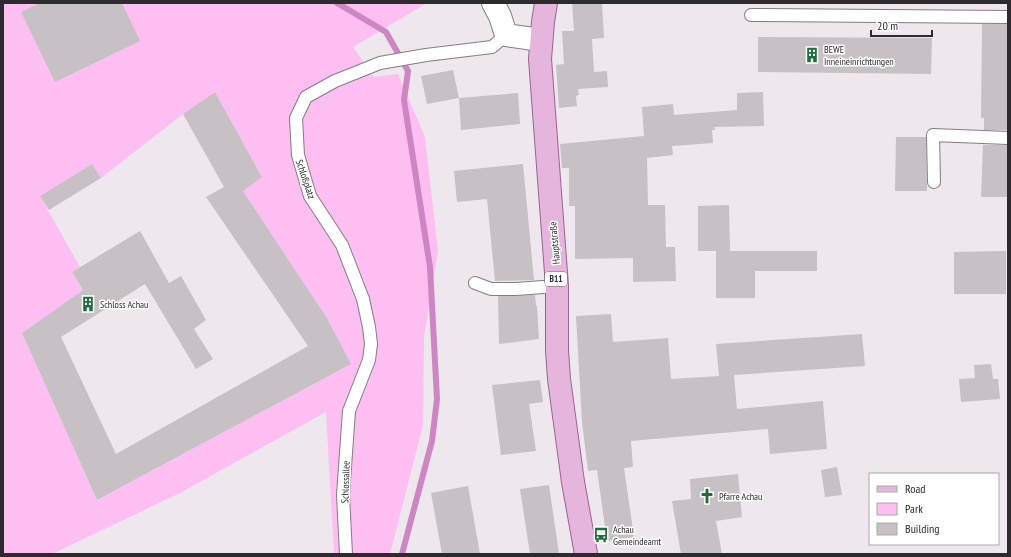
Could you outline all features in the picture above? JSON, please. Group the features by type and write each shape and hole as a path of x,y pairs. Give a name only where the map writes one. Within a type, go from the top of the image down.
{"main road":[{"name":"Hauptstraße","path":"546,3 541,40 541,89 557,286 557,350 559,380 572,482 586,554"}],"street":[{"path":"493,3 500,16 506,35 541,40"}],"lane":[{"path":"752,15 1008,17"},
{"name":"Schloßplatz","path":"349,411 369,360 371,344 369,327 362,299 342,245 310,196 298,155 296,118 306,97 335,81 380,63 426,55 492,47 506,35"},
{"path":"934,182 933,135 1008,138"},
{"path":"475,283 491,289 557,286"},
{"name":"Schlossallee","path":"346,554 343,495 349,411"}],"green space":[{"path":"3,3 427,3 353,47 374,77 398,74 425,137 438,251 424,337 423,425 390,554 334,554 326,412 180,493 52,554 3,554","holes":["215,92 262,177 243,191 327,318 351,364 97,500 22,333 83,290 72,272 80,267 40,196 92,164 101,178 183,114"]}],"building":[{"path":"40,3 122,3 140,41 55,82 21,12"},
{"path":"572,3 602,3 604,38 592,39 594,72 607,71 608,87 578,89 579,95 576,96 577,106 559,108 556,65 564,64 562,31 574,31"},
{"path":"982,24 1008,24 1008,130 984,130 984,118 981,118"},
{"path":"758,37 932,38 931,74 758,72"},
{"path":"453,70 459,98 427,104 421,76"},
{"name":"Schloss Achau","path":"215,92 262,177 243,191 327,318 351,364 97,500 22,333 83,290 72,272 140,231 169,283 181,276 206,320 194,329 213,359 196,369 145,284 61,337 116,454 308,346 206,197 224,187 183,114"},
{"path":"763,92 764,126 714,127 715,130 712,130 713,143 672,146 673,155 647,158 648,205 665,205 666,247 675,247 676,281 633,282 633,258 575,259 575,206 569,206 569,168 562,168 560,144 644,136 642,107 673,104 674,115 737,110 737,93"},
{"path":"518,93 520,124 461,130 459,98"},
{"path":"896,137 926,137 927,191 895,191"},
{"path":"983,145 1008,145 1008,197 981,197"},
{"path":"92,164 101,178 49,210 40,196"},
{"path":"523,164 534,280 495,281 487,199 457,202 454,171"},
{"path":"729,205 730,251 817,251 817,271 755,271 755,298 716,298 716,251 698,251 698,206"},
{"path":"1006,251 1006,294 954,294 954,252"},
{"path":"535,295 539,339 499,344 498,296"},
{"path":"611,314 613,342 668,338 671,379 719,376 716,344 862,334 865,366 734,375 737,409 823,401 827,449 770,454 768,429 631,441 633,467 624,468 634,537 607,541 597,470 588,471 582,422 576,316"},
{"path":"991,364 993,379 998,379 1000,399 961,402 959,379 975,378 974,365"},
{"path":"540,380 543,402 529,404 536,451 501,455 492,385"},
{"path":"837,467 842,495 825,497 821,470"},
{"path":"738,474 742,517 716,521 722,554 681,554 672,501 691,499 690,479"},
{"path":"549,485 559,554 530,554 520,489"},
{"path":"468,486 480,554 442,554 431,493"}],"waterway":[{"path":"337,3 386,32 408,71 404,100 430,267 437,399 432,441 402,554"}],"place":[{"name":"BEWE Inneineinrichtungen","path":"812,55"},
{"name":"Schloss Achau","path":"88,304"},
{"name":"Pfarre Achau","path":"707,496"},
{"name":"Achau Gemeindeamt","path":"601,535"}]}
